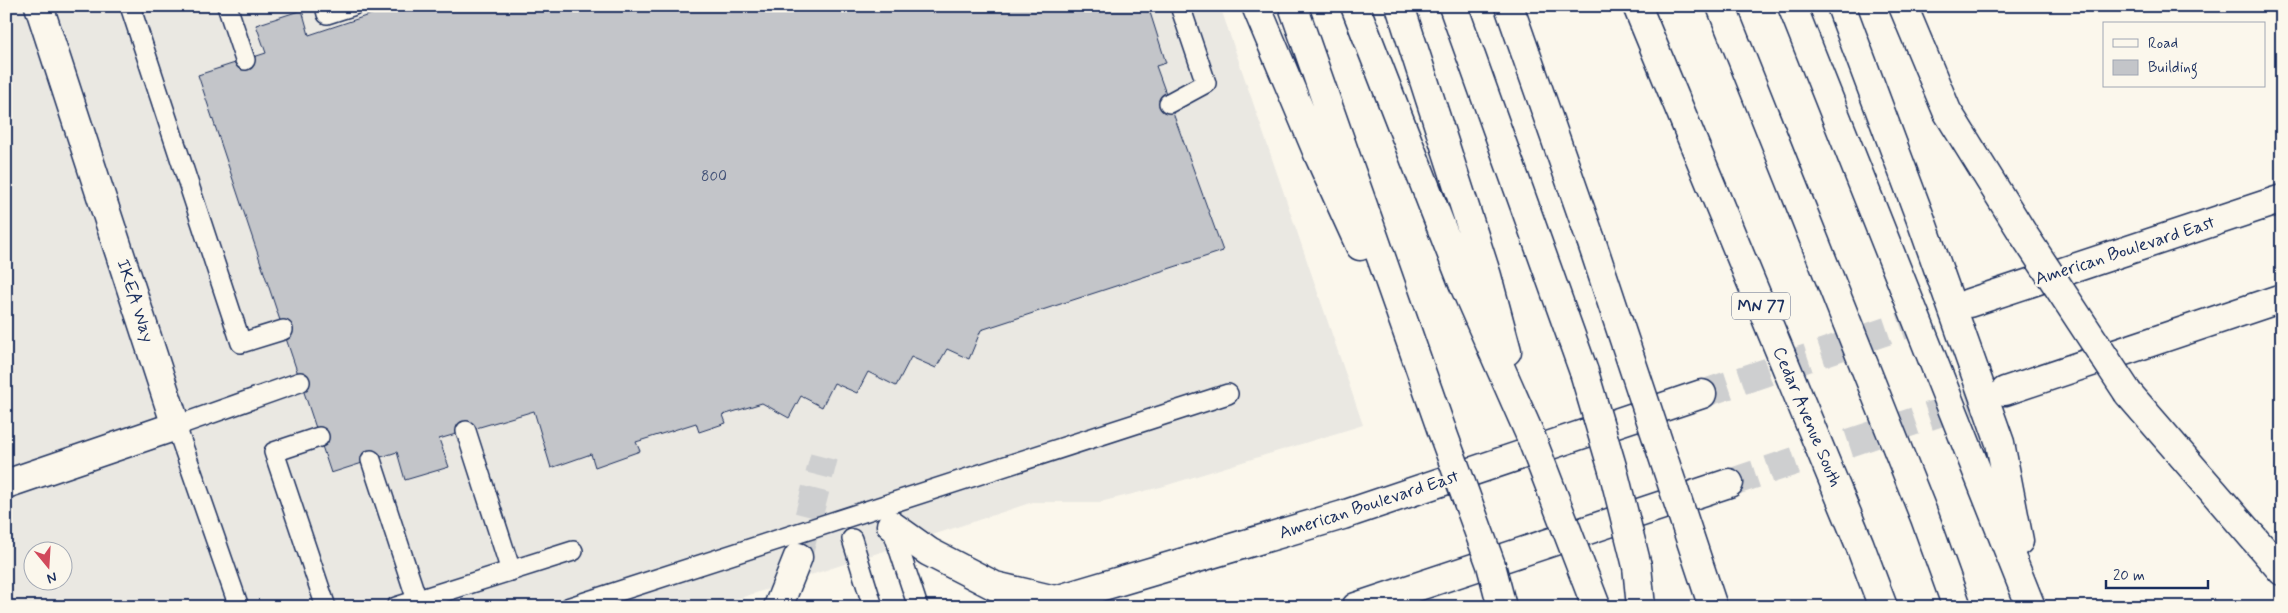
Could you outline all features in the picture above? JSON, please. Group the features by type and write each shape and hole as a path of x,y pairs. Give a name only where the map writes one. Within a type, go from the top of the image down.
{"main road":[{"name":"IKEA Way","path":"39,6 176,426"},
{"path":"1256,6 1319,156 1432,403"},
{"path":"1292,6 1491,565 1502,607"},
{"path":"1355,6 1475,279"},
{"path":"1400,6 1475,279 1531,437 1596,606"},
{"path":"1453,6 1584,372 1613,470 1637,566 1641,607"},
{"path":"1508,6 1591,240 1713,607"},
{"name":"Cedar Avenue South","path":"1637,6 1859,543 1883,607"},
{"path":"1721,6 1925,518 1957,607"},
{"path":"1792,6 2031,607"},
{"path":"1840,6 1921,220 2000,443 2031,607"},
{"path":"1903,6 1947,111 2024,235 2128,393 2282,571"},
{"name":"American Boulevard East","path":"1969,303 2282,199"},
{"path":"2005,391 2282,298"},
{"name":"American Boulevard East","path":"1044,603 1343,515 1702,394"},
{"path":"6,484 176,426"},
{"path":"1356,607 1729,483"},
{"path":"891,525 929,552 995,586 1044,603"},
{"path":"778,607 798,557"}],"lane":[{"path":"130,6 241,343 283,330"},
{"path":"228,6 245,60"},
{"path":"325,6 327,14 352,6"},
{"path":"1169,103 1206,82 1180,6"},
{"path":"239,607 176,426 300,382"},
{"path":"570,607 1228,394"},
{"path":"466,431 511,571"},
{"path":"319,437 274,452 326,607"},
{"path":"371,460 417,600"},
{"path":"891,525 918,607"},
{"path":"852,539 874,607"},
{"path":"396,607 573,551"}],"shaded area":[{"path":"6,6 1220,6 1363,425 1161,487 1100,502 1033,502 713,607 6,607"}],"building":[{"path":"376,6 1148,6 1166,63 1156,66 1223,251 981,330 969,359 947,349 936,368 911,357 896,386 868,372 857,393 834,383 822,407 801,396 789,418 762,403 723,415 726,423 699,432 696,423 636,442 640,451 595,467 591,454 551,468 534,411 439,439 449,467 405,480 397,452 331,473 198,75 266,53 256,25 302,10 309,35 378,12"}],"tunnel":[{"path":"1702,394 1969,303"},
{"path":"1729,483 2005,391"},
{"path":"798,557 824,457"}]}
